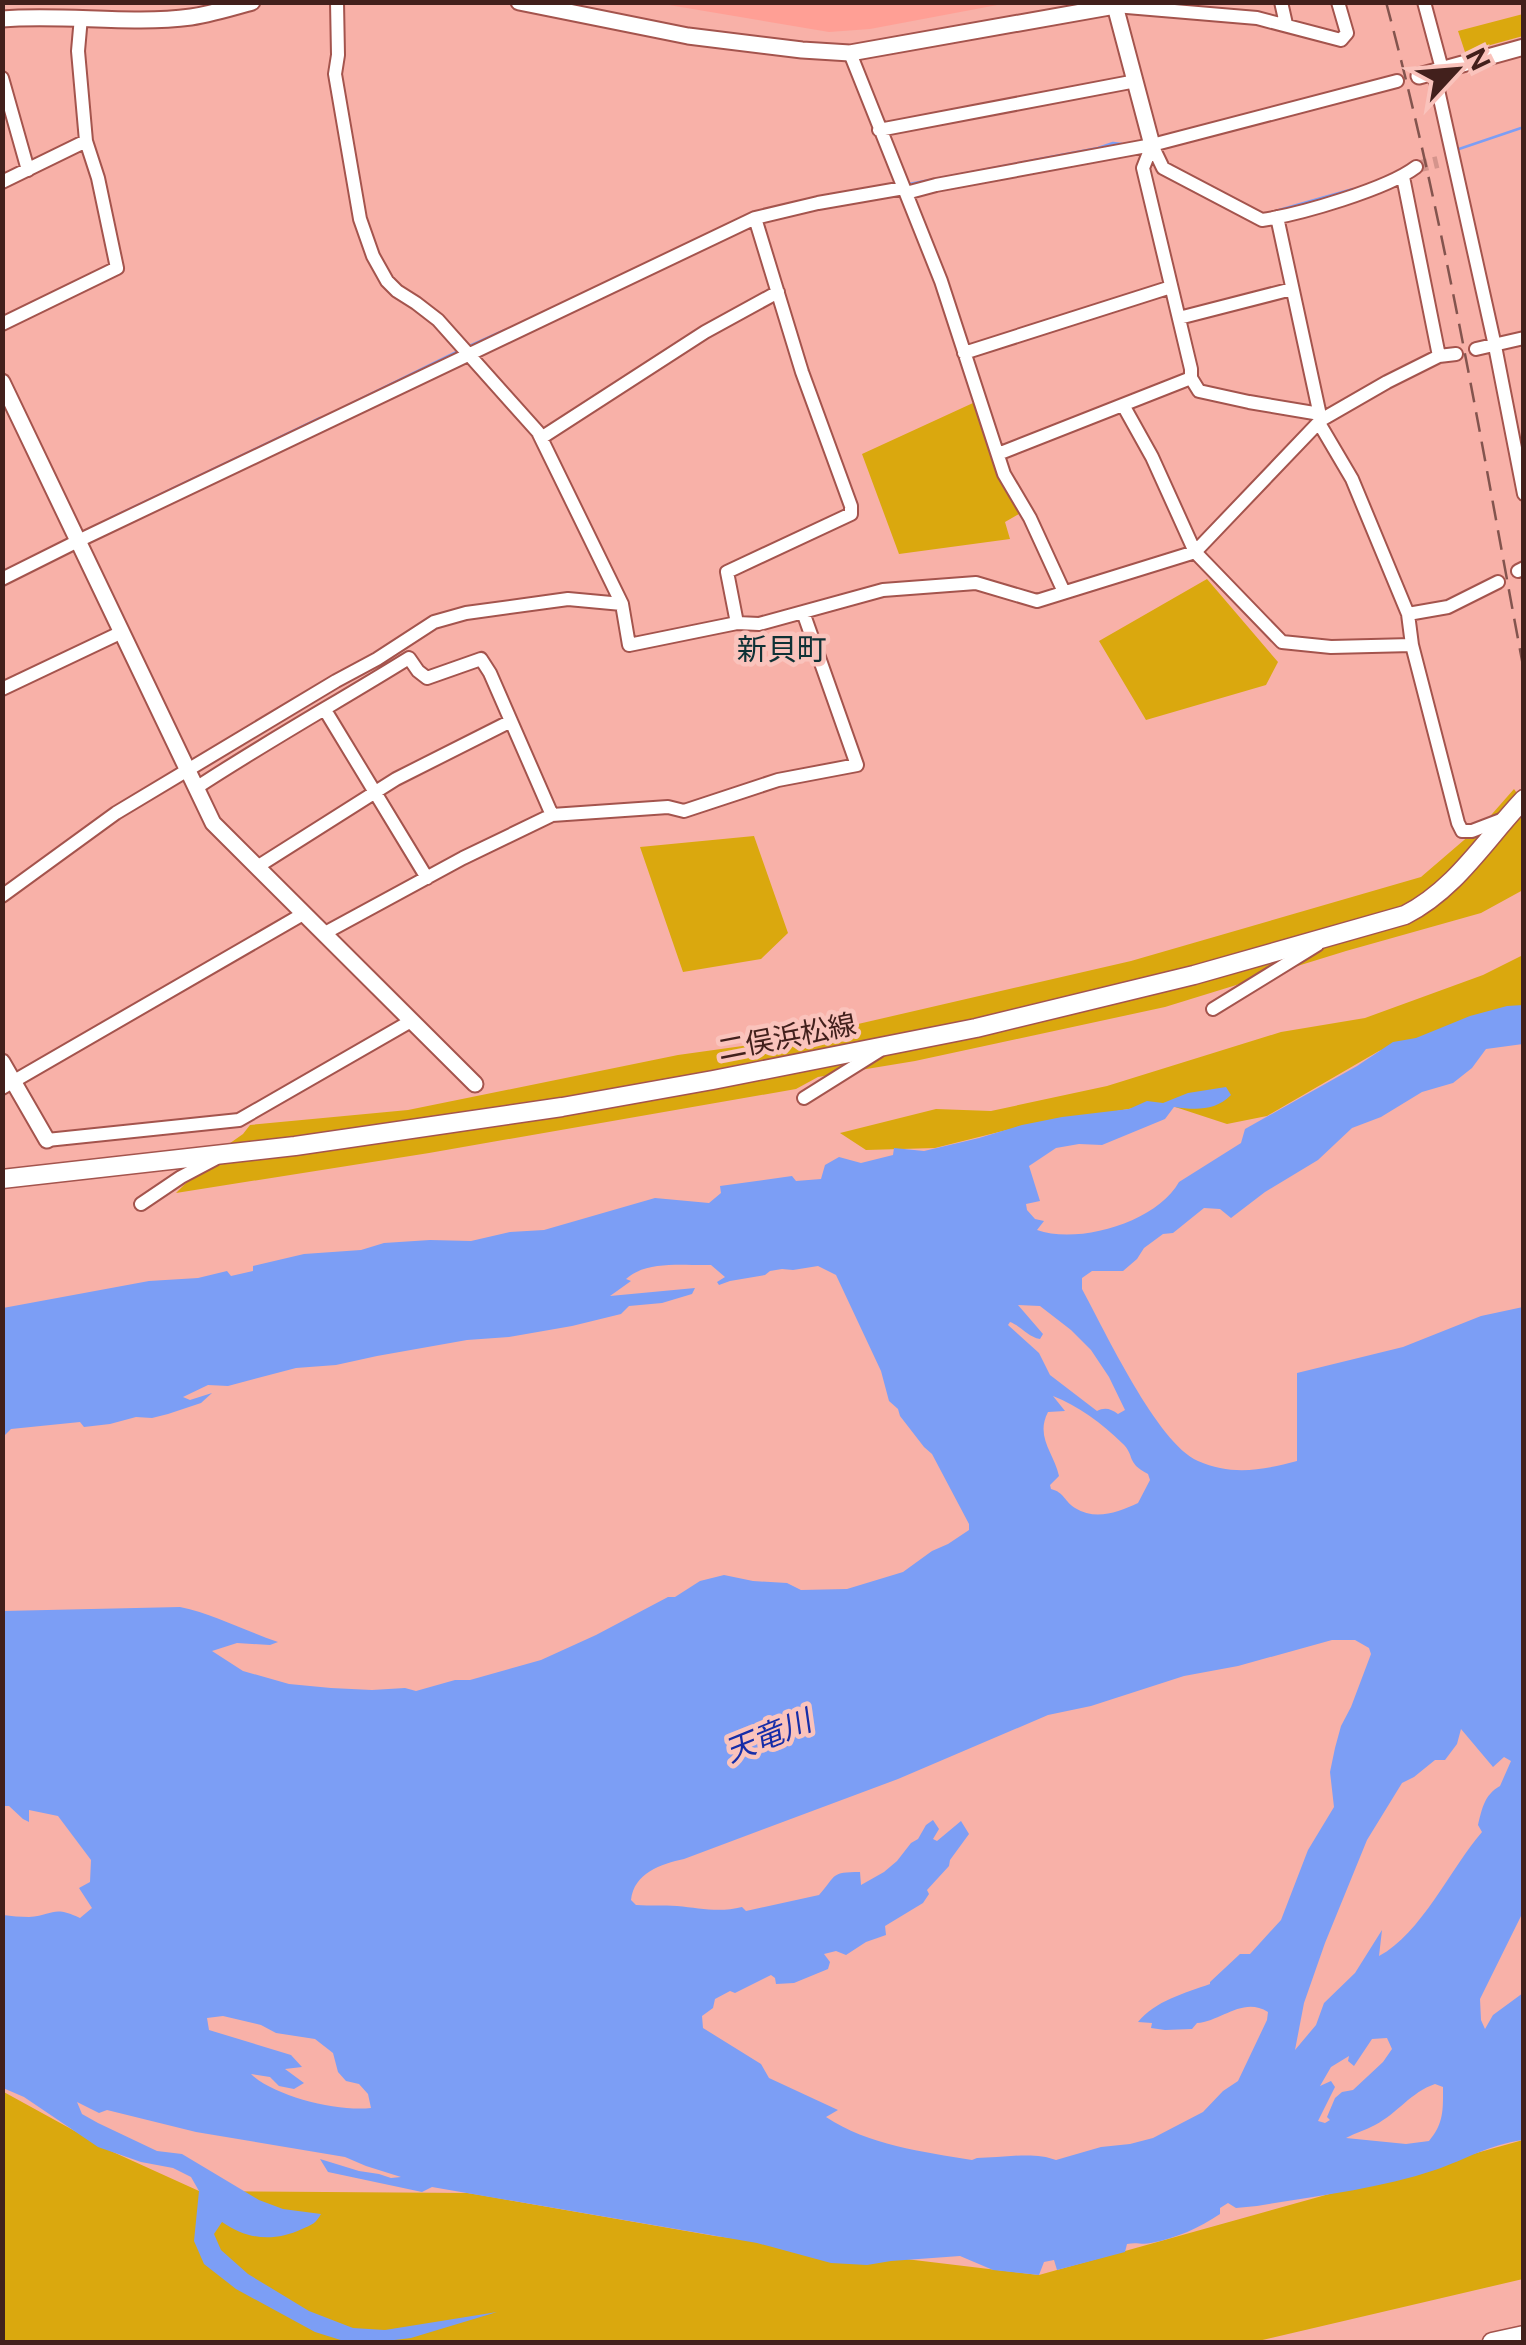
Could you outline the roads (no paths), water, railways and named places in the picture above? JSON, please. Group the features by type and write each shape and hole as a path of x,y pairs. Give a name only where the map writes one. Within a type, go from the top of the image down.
{"main road":[{"name":"二俣浜松線","path":"2,1178 295,1146 562,1107 1012,1020 1194,975 1328,938 1425,904 1449,885 1524,799"},
{"path":"1492,2342 1524,2335"}],"street":[{"path":"2,18 36,9 81,17 187,18 252,2"},
{"path":"337,2 335,74 360,219 373,256 397,292 438,320 538,432 622,604 629,645 736,623 760,624 883,590 976,583 1037,600 1195,552 1320,419 1439,356 1456,354"},
{"path":"518,2 688,36 850,53 1114,4 1182,7 1256,18 1341,40 1346,34 1338,2"},
{"path":"1280,2 1286,24"},
{"path":"1424,2 1431,72 1496,346 1524,494"},
{"path":"1114,4 1152,145 1163,168 1262,220 1355,194 1416,167"},
{"path":"2,324 117,268 86,141 78,51 81,17"},
{"path":"1431,72 1524,47"},
{"path":"850,53 941,280 1004,474 1030,518 1064,592"},
{"path":"2,78 28,170"},
{"path":"879,130 1136,80"},
{"path":"2,580 755,218 818,203 1097,157 1397,81"},
{"path":"2,182 86,141"},
{"path":"1152,145 1144,168 1191,378 1200,390 1320,419"},
{"path":"1438,162 1454,158"},
{"path":"1403,176 1439,356"},
{"path":"1277,217 1320,419 1352,479 1408,614 1412,644 1458,823 1462,831 1472,831 1506,818"},
{"path":"736,623 727,572 851,514 755,218"},
{"path":"964,352 1171,287"},
{"path":"1179,318 1292,290"},
{"path":"541,438 705,332 778,292"},
{"path":"1476,349 1524,338"},
{"path":"998,454 1191,378"},
{"path":"2,382 213,824 475,1084"},
{"path":"1123,405 1152,457 1195,552 1282,642 1331,648 1412,644"},
{"path":"1408,614 1448,606 1498,582"},
{"path":"2,896 116,812 434,622 466,613 568,599 622,604"},
{"path":"323,934 552,815 668,807 684,810 778,780 857,765 802,612"},
{"path":"2,689 122,632"},
{"path":"196,788 409,658 427,678 480,659 552,815"},
{"path":"325,710 427,878"},
{"path":"256,868 373,792 511,720"},
{"path":"8,1084 303,914"},
{"path":"1213,1009 1328,938"},
{"path":"2,1062 8,1084 47,1140 239,1120 411,1021"},
{"path":"804,1098 889,1044"},
{"path":"140,1204 228,1152"}],"water":[{"name":"天竜川","path":"1523,1005 1523,1044 1486,1049 1472,1068 1453,1083 1422,1092 1381,1117 1352,1128 1318,1160 1231,1218 1220,1209 1204,1208 1173,1233 1163,1234 1144,1248 1123,1271 1092,1271 1082,1278 1082,1289 1133,1384 1166,1432 1198,1461 1235,1470 1297,1461 1297,1373 1403,1347 1481,1316 1523,1307 1523,1912 1480,1999 1485,2029 1493,2015 1523,1993 1523,2140 1413,2177 1369,2187 1257,2206 1236,2208 1228,2203 1220,2208 1220,2214 1179,2235 1151,2243 1127,2244 1125,2252 1057,2270 1054,2260 1044,2262 1039,2275 993,2270 960,2256 867,2265 831,2263 757,2243 432,2187 422,2192 328,2172 320,2159 359,2171 401,2177 345,2157 196,2132 107,2110 99,2113 77,2102 82,2114 98,2123 157,2151 182,2154 259,2200 283,2209 321,2214 311,2225 281,2236 251,2236 222,2222 214,2234 221,2250 248,2274 309,2311 353,2328 385,2330 497,2312 411,2338 347,2342 315,2332 236,2289 204,2264 194,2241 199,2191 191,2177 173,2168 98,2147 24,2097 3,2088 3,1915 29,1917 59,1911 80,1918 92,1908 79,1888 90,1882 91,1860 58,1816 29,1810 29,1822 9,1806 3,1806 3,1611 180,1607 278,1642 237,1643 212,1651 243,1671 289,1684 416,1691 541,1660 675,1597 700,1581 724,1575 787,1583 801,1590 847,1589 903,1572 969,1530 969,1524 932,1454 889,1401 881,1371 836,1275 818,1266 770,1271 719,1285 717,1282 725,1277 711,1265 655,1266 626,1279 631,1281 610,1296 695,1288 692,1294 662,1303 629,1306 621,1314 572,1326 467,1340 336,1365 296,1368 228,1386 208,1385 183,1397 190,1400 212,1393 201,1403 152,1418 136,1417 84,1427 80,1422 11,1429 3,1437 3,1308 149,1281 198,1278 227,1271 231,1276 253,1271 253,1266 304,1254 361,1250 384,1243 471,1241 510,1232 544,1230 655,1198 709,1203 721,1193 720,1186 792,1176 796,1181 821,1179 825,1165 839,1157 861,1163 893,1155 894,1148 924,1151 1022,1125 1129,1109 1147,1101 1163,1103 1188,1093 1226,1087 1231,1095 1212,1107 1174,1107 1165,1119 1102,1145 1056,1148 1029,1166 1040,1201 1026,1204 1027,1210 1035,1219 1044,1221 1037,1230 1054,1234 1094,1232 1135,1219 1153,1208 1179,1182 1241,1143 1245,1129 1393,1042 1416,1038 1507,1006","holes":["1018,1305 1040,1306 1071,1330 1091,1350 1125,1410 1118,1414 1108,1409 1097,1411 1050,1375 1039,1353 1008,1325 1010,1322 1040,1339 1043,1334","1053,1396 1089,1416 1122,1443 1150,1480 1138,1503 1115,1512 1091,1514 1075,1508 1051,1489 1059,1476 1044,1437 1048,1412 1065,1411","1332,1640 1355,1640 1369,1648 1371,1654 1335,1748 1330,1772 1334,1807 1308,1850 1281,1920 1250,1954 1240,1954 1210,1984 1162,2003 1138,2022 1152,2023 1151,2028 1165,2030 1192,2029 1197,2023 1241,2008 1268,2012 1238,2081 1203,2112 1153,2138 1056,2160 1028,2155 972,2160 896,2146 842,2127 826,2117 838,2110 769,2078 761,2064 703,2028 702,2016 713,2008 715,1999 730,1991 735,1993 771,1975 776,1984 794,1983 828,1969 830,1962 824,1954 836,1951 846,1955 886,1935 885,1926 923,1903 929,1894 927,1890 949,1866 969,1834 961,1821 937,1841 933,1839 939,1829 933,1820 897,1861 861,1885 860,1872 843,1873 835,1876 819,1895 746,1911 742,1907 717,1910 636,1905 631,1900 637,1883 658,1867 898,1779 1048,1715 1091,1706 1184,1676 1238,1666","1461,1729 1493,1767 1504,1757 1511,1761 1500,1786 1484,1803 1478,1825 1482,1832 1422,1917 1379,1956 1382,1930 1355,1973 1324,2003 1316,2025 1295,2050 1304,2003 1367,1840 1402,1783 1435,1760 1445,1760 1457,1744","223,2016 261,2025 276,2033 315,2039 333,2053 338,2072 346,2081 359,2084 368,2094 371,2108 325,2105 275,2089 251,2074 270,2077 279,2086 294,2089 304,2083 285,2069 302,2067 291,2055 209,2030 207,2018","1387,2038 1392,2049 1383,2062 1353,2090 1335,2098 1327,2117 1330,2120 1318,2121 1335,2087 1331,2081 1320,2086 1331,2067 1349,2056 1348,2061 1354,2066 1372,2039","1435,2084 1443,2087 1440,2122 1429,2141 1406,2144 1346,2138 1372,2127"]}],"waterway":[{"path":"1459,149 1524,127"},
{"path":"909,184 1122,144"},
{"path":"1279,210 1353,189"},
{"path":"467,347 505,330"},
{"path":"346,406 460,350"},
{"path":"111,518 320,418"}],"tunnel":[{"path":"1416,167 1438,162"}],"railway":[{"path":"1386,2 1445,252 1524,671"}],"district":[{"name":"新貝町","path":"782,649"}]}
